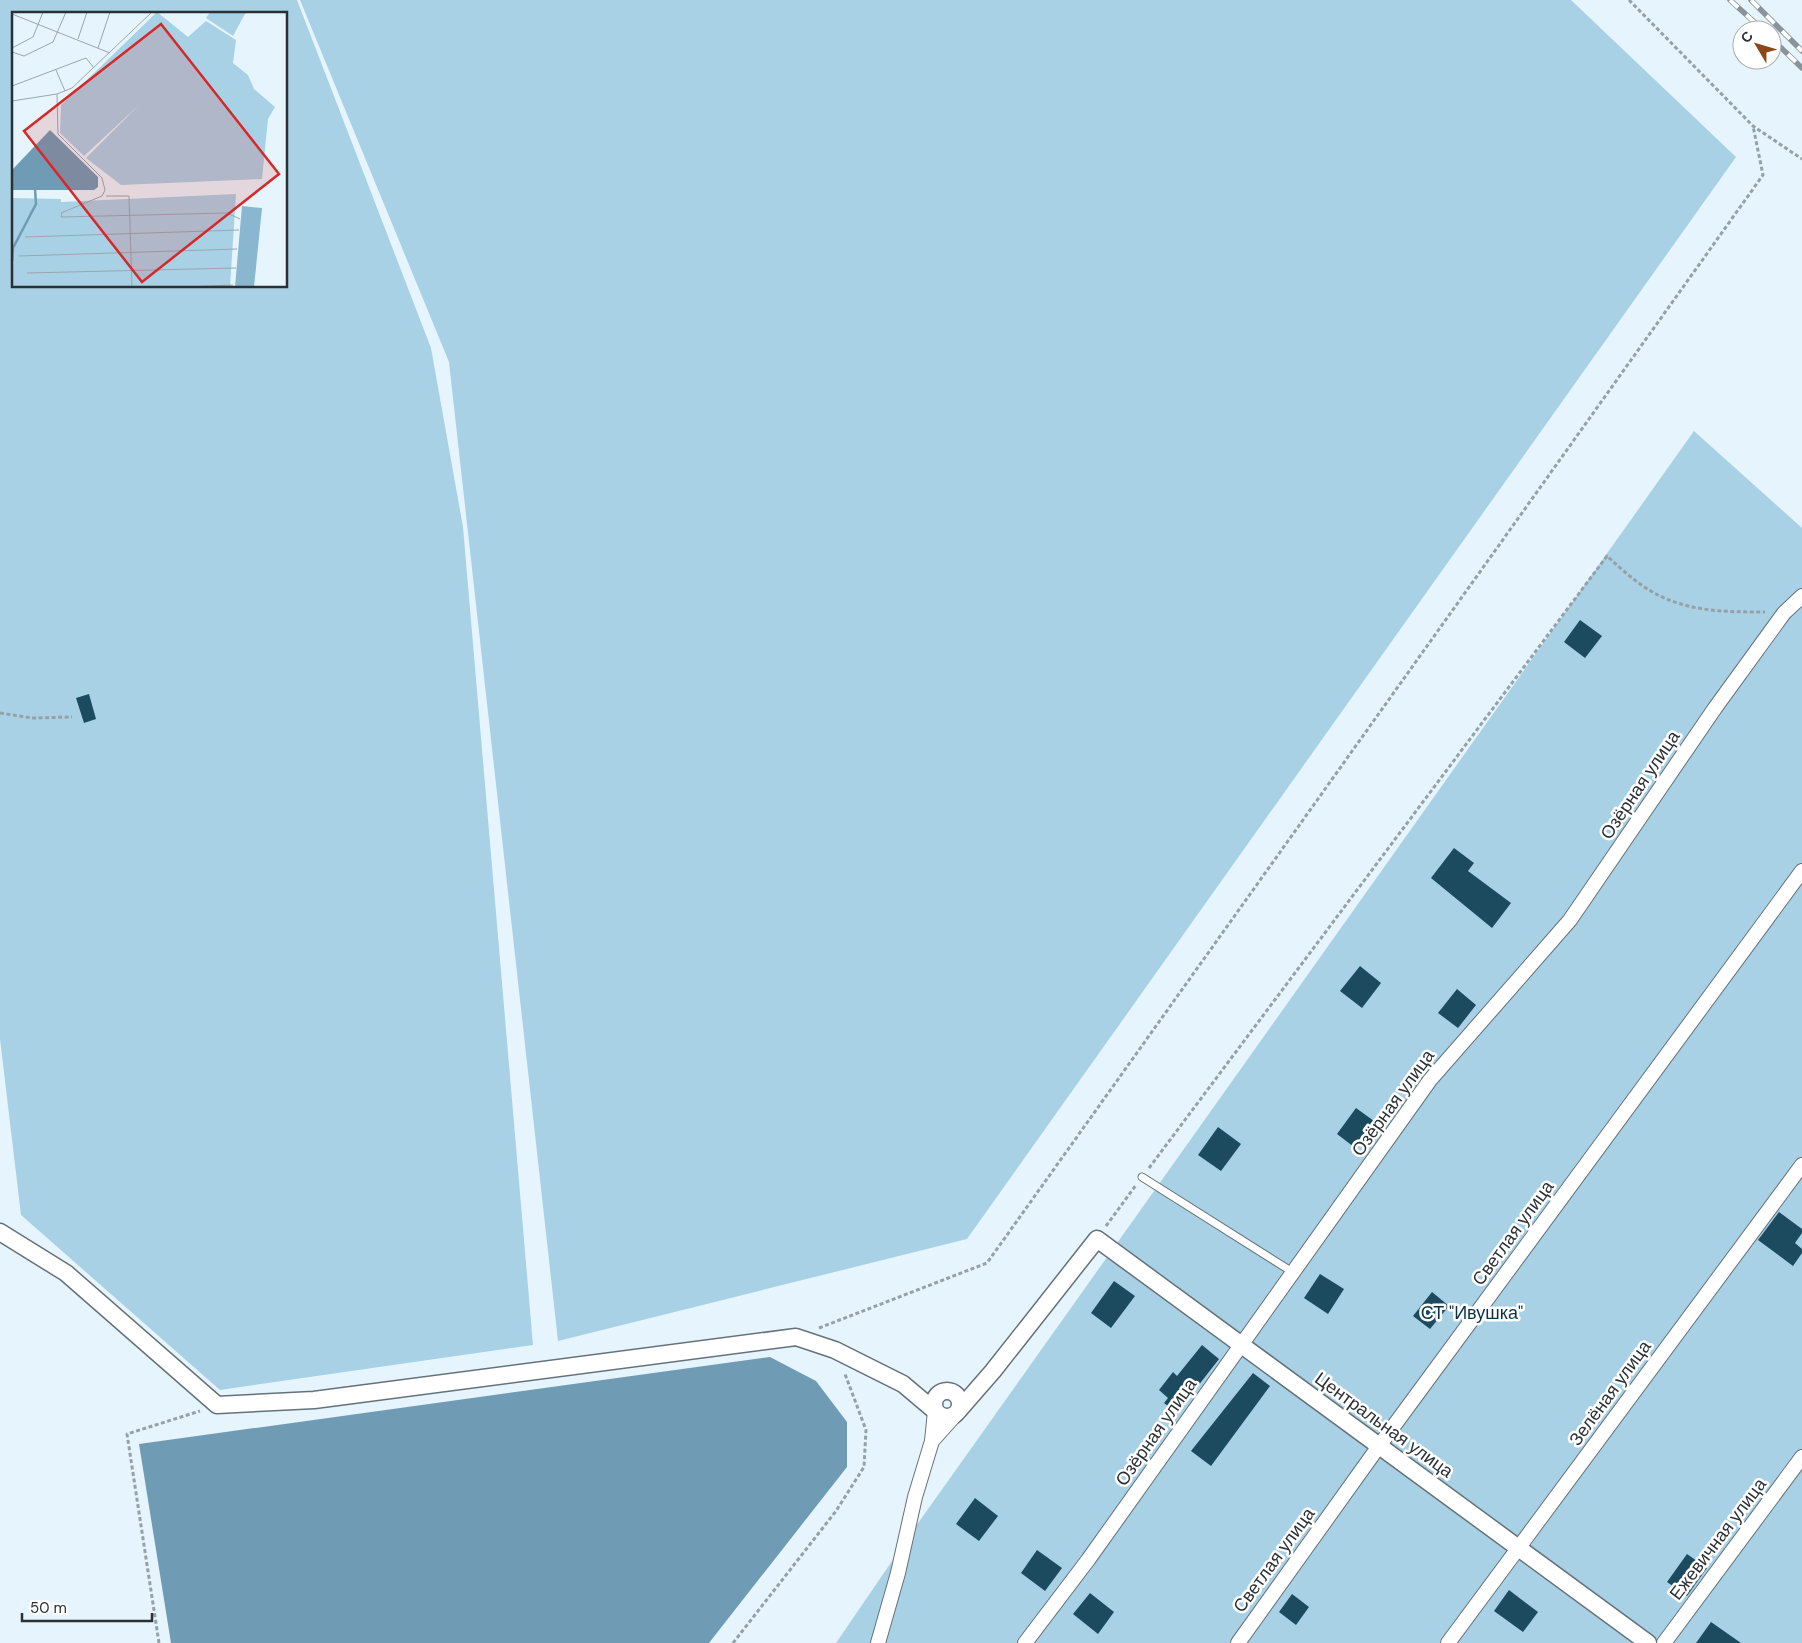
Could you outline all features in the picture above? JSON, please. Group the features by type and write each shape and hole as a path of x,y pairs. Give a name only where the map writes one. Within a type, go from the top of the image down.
{"street":[{"name":"Озёрная улица","path":"1025,1643 1088,1560 1430,1080 1570,920 1715,708 1784,613 1802,596"},
{"name":"Светлая улица","path":"1238,1643 1379,1446 1802,871"},
{"name":"Зелёная улица","path":"1448,1643 1802,1165"},
{"path":"0,1232 66,1273 217,1405 314,1400 796,1337 835,1350 903,1384 945,1418 958,1411"},
{"path":"932,1441 993,1371 1097,1239"},
{"name":"Центральная улица","path":"1097,1239 1648,1643"},
{"path":"878,1643 898,1573 915,1497 932,1441 935,1398 942,1392 973,1382 993,1371"},
{"path":"903,1384 949,1391 958,1397 960,1401 958,1411"},
{"name":"Ежевичная улица","path":"1664,1643 1802,1457"}],"lane":[{"path":"1142,1176 1294,1273"}],"path":[{"path":"1629,0 1752,126 1802,159"},
{"path":"796,1337 987,1263 1763,175 1752,126"},
{"path":"1097,1239 1142,1176 1607,556 1645,588 1667,600 1691,608 1737,612 1784,613"},
{"path":"0,713 32,718 72,717"},
{"path":"733,1643 836,1511 864,1467 866,1430 856,1399 835,1350"},
{"path":"159,1643 127,1434 217,1405"}],"green space":[{"path":"0,0 297,0 431,348 463,527 533,1345 220,1390 21,1215 0,1039"},
{"path":"300,0 1571,0 1736,157 967,1239 558,1341 449,362"},
{"name":"СТ \"Ивушка\"","path":"1694,431 1802,528 1802,1643 836,1643 916,1526"}],"shaded area":[{"path":"770,1357 816,1381 847,1422 847,1467 709,1643 171,1643 139,1444"}],"building":[{"path":"1580,620 1602,636 1585,658 1564,642"},
{"path":"89,694 96,719 84,723 76,698"},
{"path":"1454,848 1474,863 1468,871 1511,903 1492,928 1431,878"},
{"path":"1360,966 1381,983 1362,1008 1340,991"},
{"path":"1457,989 1476,1005 1458,1028 1438,1013"},
{"path":"1356,1108 1374,1121 1354,1147 1337,1134"},
{"path":"1218,1127 1241,1144 1221,1171 1198,1155"},
{"path":"1779,1212 1802,1229 1802,1233 1795,1243 1802,1249 1802,1253 1793,1266 1758,1240"},
{"path":"1320,1274 1344,1289 1328,1314 1304,1298"},
{"path":"1114,1281 1135,1296 1111,1328 1091,1313"},
{"path":"1432,1292 1449,1306 1430,1329 1413,1316"},
{"path":"1202,1345 1219,1359 1177,1413 1164,1403 1168,1398 1159,1390 1173,1372 1177,1376"},
{"path":"1253,1373 1270,1386 1211,1466 1191,1451"},
{"path":"975,1498 998,1516 979,1541 956,1524"},
{"path":"1037,1550 1062,1568 1045,1591 1021,1573"},
{"path":"1687,1554 1707,1568 1687,1596 1667,1582"},
{"path":"1509,1590 1538,1612 1523,1632 1494,1611"},
{"path":"1090,1593 1114,1612 1098,1634 1073,1614"},
{"path":"1292,1594 1309,1607 1296,1625 1279,1612"},
{"path":"1711,1622 1741,1643 1696,1643"}],"railway":[{"path":"1730,0 1752,20"},
{"path":"1751,0 1802,51"},
{"path":"1782,49 1802,68"}]}
